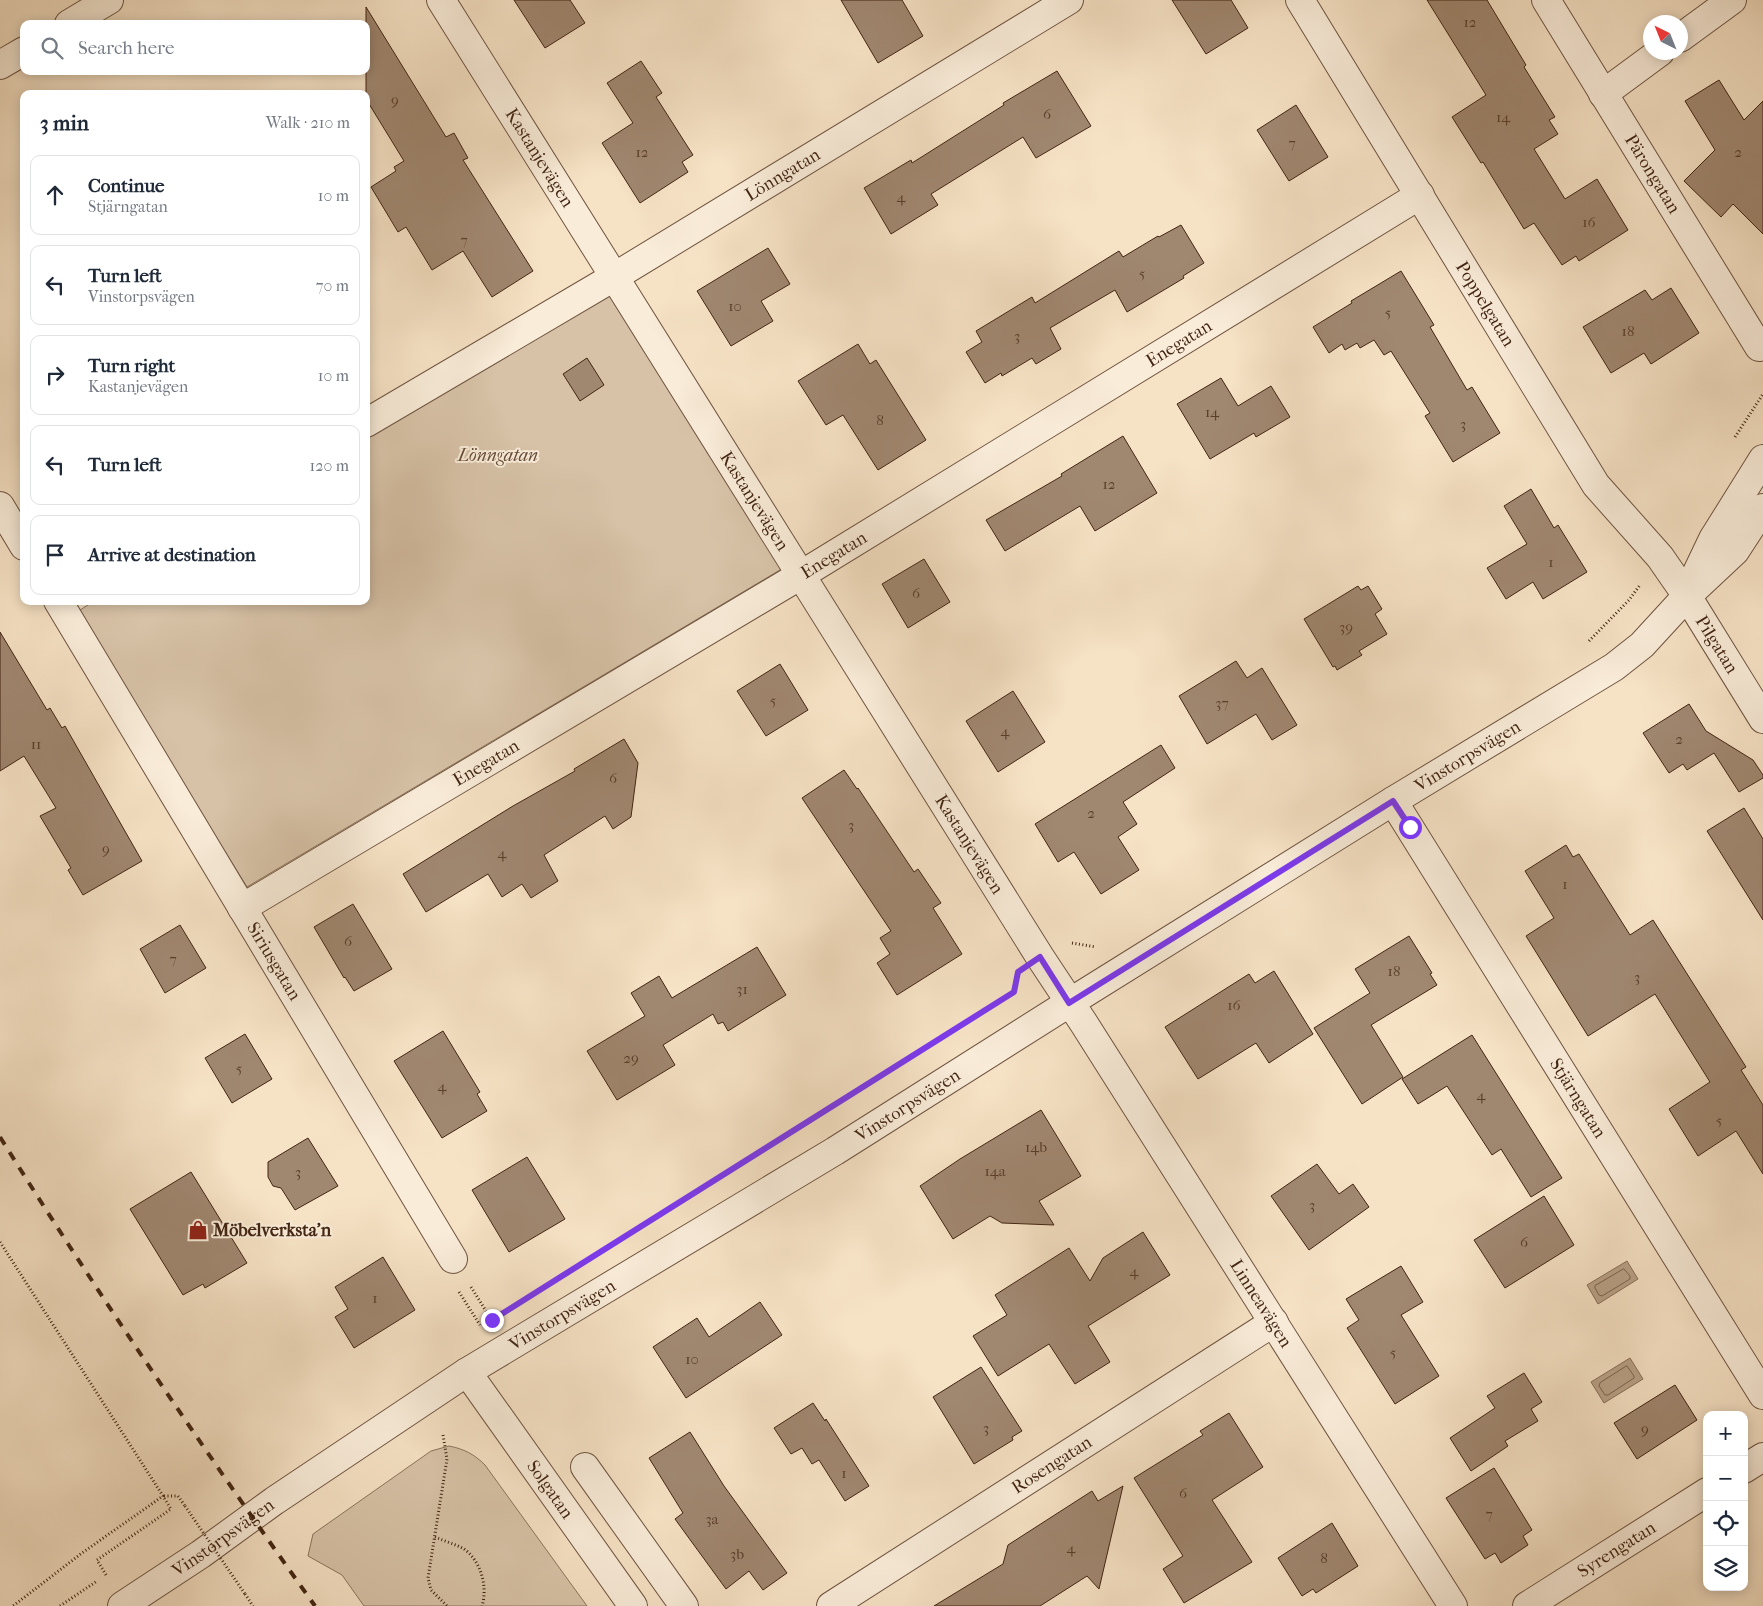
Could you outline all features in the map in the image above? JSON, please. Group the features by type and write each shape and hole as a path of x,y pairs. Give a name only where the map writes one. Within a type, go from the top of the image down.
{"street":[{"path":"76,20 109,0"},
{"name":"Kastanjevägen","path":"441,0 1069,1003"},
{"name":"Lönngatan","path":"370,421 614,277 1069,0"},
{"name":"Poppelgatan","path":"1300,0 1596,485 1660,557 1686,596"},
{"name":"Pärongatan","path":"1546,0 1759,347"},
{"path":"1688,32 1732,0"},
{"path":"0,65 20,53"},
{"path":"1603,94 1649,60"},
{"name":"Enegatan","path":"242,908 801,574 1420,195"},
{"name":"Vinstorpsvägen","path":"1686,596 1714,539 1763,459"},
{"path":"0,506 20,539"},
{"name":"Vinstorpsvägen","path":"122,1606 201,1554 274,1501 467,1372 835,1151 1393,801 1614,667 1642,645 1686,596 1735,551 1763,508"},
{"name":"Pilgatan","path":"1686,596 1763,719"},
{"name":"Siriusgatan","path":"62,605 453,1259"},
{"name":"Stjärngatan","path":"1393,801 1763,1395"},
{"name":"Linneavägen","path":"1069,1003 1083,1022 1453,1606"},
{"name":"Rosengatan","path":"831,1606 1274,1322"},
{"name":"Solgatan","path":"467,1372 633,1606"},
{"path":"1748,1466 1763,1457"},
{"path":"585,1468 684,1606"},
{"name":"Syrengatan","path":"1527,1606 1703,1495"}],"path":[{"path":"1732,442 1763,394"},
{"path":"1585,645 1629,600 1660,557"},
{"path":"660,1214 1014,992 1018,972 1040,957 1065,942 1098,947"},
{"path":"0,1242 171,1509 97,1560 106,1575"},
{"path":"453,1259 492,1320 480,1326 461,1294"},
{"path":"443,1436 447,1459 428,1578 431,1590 447,1606"},
{"path":"13,1606 82,1552 163,1496 178,1496 253,1606"},
{"path":"189,1521 196,1515"},
{"path":"434,1537 465,1550 478,1565 484,1586 482,1606"},
{"path":"60,1606 114,1570"}],"green space":[{"path":"610,294 785,567 247,887 77,612 88,605 370,605 370,437"},
{"path":"449,1446 468,1452 485,1465 587,1606 364,1606 342,1575 308,1556 313,1534 431,1451"}],"water":[{"path":"1627,1261 1638,1279 1598,1304 1587,1285"},
{"path":"1630,1358 1643,1379 1604,1403 1591,1382"}],"building":[{"path":"514,0 570,0 585,23 545,48"},
{"path":"841,0 902,0 923,36 878,63"},
{"path":"1172,0 1231,0 1248,28 1206,54"},
{"path":"1427,0 1487,0 1526,65 1524,67 1555,117 1549,120 1558,134 1534,149 1565,199 1597,179 1628,230 1579,261 1576,256 1562,265 1534,223 1524,229 1483,162 1481,163 1452,117 1486,95"},
{"path":"366,7 446,137 454,133 468,158 463,160 533,271 492,297 463,251 432,270 406,227 398,232 371,187 396,171 394,167 404,161 370,106 370,90 366,90 366,75 370,75 370,20 366,20"},
{"path":"641,61 662,93 656,97 693,155 682,162 688,172 640,203 602,143 633,123 607,83"},
{"path":"1057,71 1091,126 1036,158 1023,137 931,194 938,205 891,234 864,188 911,160 912,163 1004,105 1003,103"},
{"path":"1719,80 1744,120 1763,101 1763,234 1733,204 1721,217 1684,181 1715,150 1685,101"},
{"path":"1296,105 1328,157 1289,181 1257,130"},
{"path":"1181,225 1204,263 1183,276 1184,278 1127,312 1115,290 1050,328 1061,349 1036,364 1032,358 1002,376 1001,373 985,383 966,352 982,342 976,331 1032,297 1035,303 1119,251 1123,257"},
{"path":"768,248 790,284 761,301 773,321 731,346 697,291"},
{"path":"1401,271 1434,325 1430,327 1467,390 1472,387 1500,433 1453,462 1425,416 1430,413 1391,351 1384,355 1374,340 1360,348 1357,343 1345,350 1342,344 1329,353 1313,327 1352,303 1351,301"},
{"path":"1671,288 1699,333 1651,364 1644,353 1611,373 1583,327 1645,290 1652,300"},
{"path":"858,344 870,364 876,360 926,440 878,470 843,415 826,425 798,381"},
{"path":"587,358 604,385 580,401 563,374"},
{"path":"1221,378 1238,406 1271,386 1290,417 1256,437 1254,433 1210,459 1177,404"},
{"path":"1123,436 1157,493 1095,531 1080,506 1005,551 986,520 1062,476 1061,474"},
{"path":"1531,489 1554,528 1558,525 1587,572 1543,599 1533,582 1506,599 1487,568 1527,544 1504,506"},
{"path":"924,559 950,602 908,628 882,584"},
{"path":"1358,586 1361,590 1368,586 1382,609 1375,614 1387,634 1359,651 1362,655 1337,670 1335,666 1333,667 1304,619"},
{"path":"0,632 47,710 50,708 62,728 65,726 142,861 83,895 68,870 71,868 40,816 56,808 24,756 0,771"},
{"path":"1236,661 1247,678 1262,668 1297,725 1272,740 1256,714 1207,744 1179,696"},
{"path":"780,664 808,710 766,736 737,691"},
{"path":"1013,691 1045,742 998,772 966,721"},
{"path":"1689,704 1706,731 1753,760 1763,778 1739,792 1714,753 1687,770 1683,764 1669,773 1643,733"},
{"path":"624,739 638,763 631,817 613,829 605,816 544,855 558,881 531,898 522,884 502,897 488,874 426,912 403,874 513,806 575,771 574,769"},
{"path":"1161,745 1175,768 1123,802 1137,824 1118,837 1139,870 1101,894 1074,852 1058,862 1035,824"},
{"path":"844,770 914,872 918,869 941,903 933,908 962,954 897,995 877,963 890,954 880,938 891,931 802,798"},
{"path":"1744,808 1763,839 1763,920 1707,831"},
{"path":"1566,845 1573,857 1579,854 1630,935 1653,920 1746,1067 1741,1070 1763,1105 1763,1174 1736,1131 1698,1156 1669,1109 1710,1082 1655,994 1588,1036 1526,936 1554,918 1525,871"},
{"path":"353,904 392,969 354,991 344,978 314,927"},
{"path":"180,925 206,968 165,993 140,949"},
{"path":"1409,936 1432,973 1430,974 1437,985 1371,1025 1403,1077 1362,1104 1314,1028 1370,993 1355,969"},
{"path":"757,947 786,995 728,1031 723,1022 718,1024 713,1014 663,1045 675,1065 617,1100 587,1051 645,1016 631,993 659,976 672,998"},
{"path":"1274,971 1313,1034 1269,1063 1256,1043 1198,1079 1165,1027 1249,974 1255,983"},
{"path":"443,1031 480,1092 477,1094 487,1111 442,1138 394,1061"},
{"path":"245,1034 272,1079 232,1103 205,1058"},
{"path":"1472,1035 1562,1178 1531,1197 1501,1149 1492,1155 1447,1086 1418,1104 1402,1079"},
{"path":"1041,1110 1081,1176 1039,1201 1054,1225 1002,1223 990,1216 953,1239 920,1186 960,1159"},
{"path":"308,1138 338,1186 295,1210 281,1188 273,1186 268,1177 268,1162"},
{"path":"527,1157 565,1219 509,1252 472,1190"},
{"path":"1317,1164 1339,1194 1353,1184 1369,1207 1309,1250 1271,1196"},
{"name":"Möbelverksta'n","path":"191,1172 247,1263 205,1288 203,1284 183,1295 130,1209"},
{"path":"1544,1196 1574,1245 1505,1288 1474,1240"},
{"path":"1143,1232 1170,1275 1088,1326 1110,1362 1075,1384 1049,1344 998,1376 973,1336 1007,1315 995,1295 1069,1248 1090,1281 1103,1258"},
{"path":"383,1257 415,1310 354,1348 335,1317 348,1309 335,1287"},
{"path":"1401,1266 1423,1302 1401,1315 1439,1376 1395,1404 1347,1328 1359,1320 1346,1299"},
{"path":"760,1302 782,1335 686,1398 653,1347 697,1318 709,1337"},
{"path":"981,1367 1022,1431 1012,1437 1013,1440 974,1464 933,1397"},
{"path":"1524,1373 1542,1402 1531,1409 1538,1421 1505,1441 1508,1446 1471,1471 1450,1438 1495,1408 1487,1396"},
{"path":"1675,1385 1697,1420 1637,1459 1614,1423"},
{"path":"813,1403 825,1421 826,1419 869,1486 845,1501 819,1460 812,1464 802,1448 791,1454 774,1428"},
{"path":"1229,1413 1263,1467 1212,1500 1252,1562 1184,1603 1163,1569 1183,1556 1134,1478 1203,1435 1200,1431"},
{"path":"690,1432 724,1486 787,1573 763,1590 749,1571 726,1589 675,1519 683,1513 649,1458"},
{"path":"1494,1468 1532,1530 1523,1536 1528,1545 1501,1563 1495,1553 1485,1559 1446,1498"},
{"path":"1123,1486 1099,1589 1087,1576 1040,1606 934,1606 1003,1564 1008,1545 1092,1491 1098,1501"},
{"path":"1332,1523 1358,1566 1316,1593 1313,1589 1302,1596 1278,1558"}],"railway":[{"path":"0,1137 154,1374 315,1606"}],"place":[{"name":"Möbelverksta'n","path":"198,1230"}],"route":[{"path":"492,1320 1014,992 1018,972 1040,957 1069,1003 1393,801 1410,827"}]}
